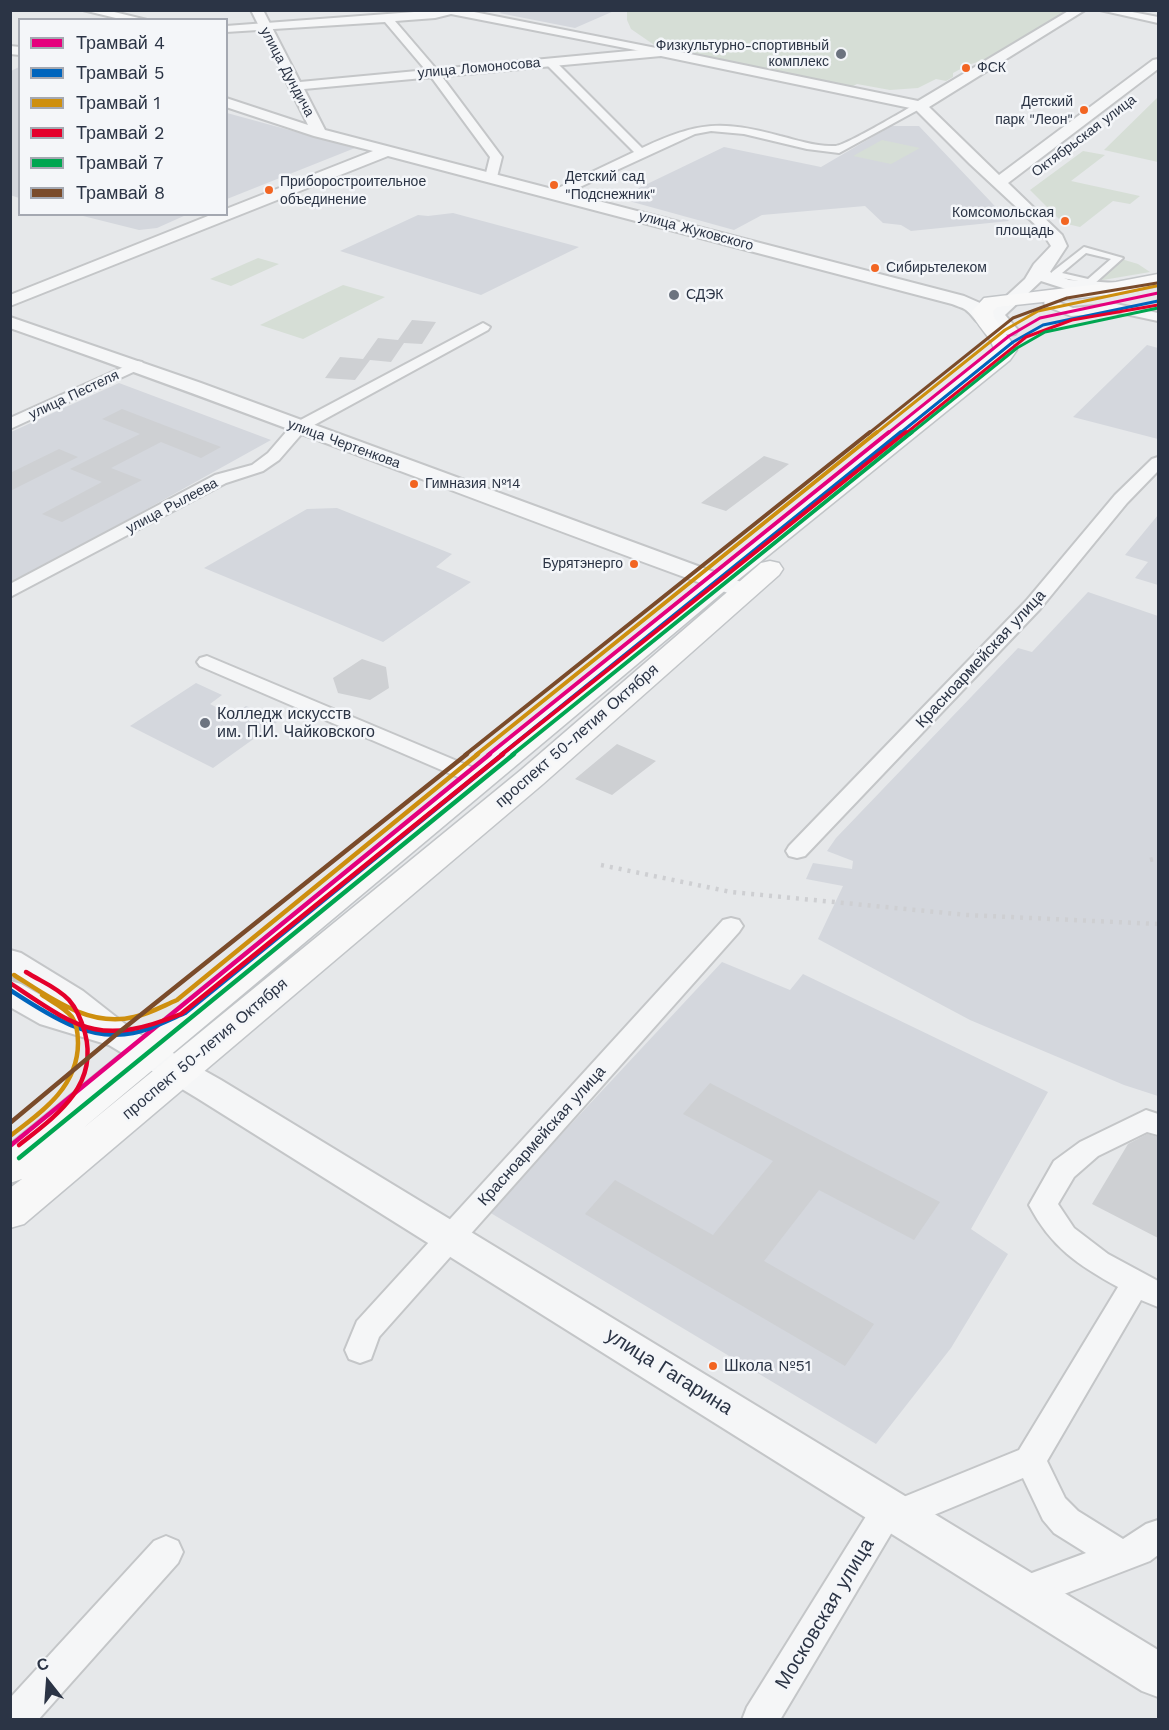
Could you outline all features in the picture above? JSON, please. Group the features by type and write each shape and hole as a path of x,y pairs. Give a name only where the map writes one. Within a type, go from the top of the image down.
{"main road":[{"path":"995,307 1158,280"},
{"path":"1009,330 1006,325 1011,317 1024,310 1116,288"},
{"name":"проспект 50-летия Октября","path":"10,1212 150,1055 523,784 732,586 1002,355 1005,350 995,307"},
{"name":"проспект 50-летия Октября","path":"10,1167 150,1055 481,779 1004,376 1019,362 1022,350 1019,340 1009,330"}],"street":[{"path":"87,10 132,18"},
{"name":"улица Дундича","path":"257,10 263,26 297,87 319,133"},
{"path":"556,194 688,132 711,128 738,130 839,150 921,106 1079,10"},
{"path":"1104,10 1158,20"},
{"path":"228,28 388,19 453,11 661,52"},
{"path":"263,26 294,14"},
{"path":"388,19 433,72 496,158 491,177"},
{"name":"улица Ломоносова","path":"297,87 433,72 661,52 921,106"},
{"path":"550,62 641,153"},
{"name":"Октябрьская улица","path":"1005,188 1030,161 1158,63"},
{"path":"1140,77 1158,81"},
{"name":"Октябрьская улица","path":"1005,188 1047,164 1158,81"},
{"name":"улица Жуковского","path":"228,103 319,133 958,300 974,308 995,307"},
{"path":"921,106 1054,235 1059,249 1047,271 1042,275 1061,284 1116,288"},
{"path":"1068,132 1085,136"},
{"path":"228,214 387,151"},
{"path":"1030,161 1047,164"},
{"path":"10,301 224,216"},
{"path":"1009,330 997,318 995,307 1047,271 1084,250 1118,258 1090,282 1047,271"},
{"path":"1051,303 1065,311 1082,314 1114,307 1158,317"},
{"name":"улица Чертенкова","path":"10,321 137,364 299,427 732,586"},
{"name":"улица Рылеева","path":"10,592 221,479 259,469 280,451 299,427 483,327"},
{"name":"улица Пестеля","path":"10,424 137,364"},
{"name":"Красноармейская улица","path":"797,851 1033,605 1121,499 1158,462"},
{"path":"207,662 481,779"},
{"name":"Красноармейская улица","path":"360,1350 367,1330 731,926"},
{"path":"10,960 72,999 150,1055"},
{"name":"улица Гагарина","path":"10,992 51,1016 150,1055 895,1511 1158,1675"},
{"path":"895,1511 1030,1460 1147,1289 1098,1262 1064,1236 1043,1205 1064,1169 1089,1149 1146,1120 1158,1125"},
{"path":"1030,1460 1054,1509 1066,1522 1120,1556"},
{"name":"Московская улица","path":"760,1719 895,1511"},
{"path":"1025,1592 1138,1550 1158,1535"},
{"path":"14,1719 166,1552"}],"shaded area":[{"path":"507,10 614,11 575,28 499,13"},
{"name":"Физкультурно-спортивный комплекс","path":"627,10 1069,11 987,59 953,73 953,77 946,81 936,79 918,88 890,90 857,84 851,87 660,49 631,29 627,20"},
{"path":"18,68 18,198 10,195 11,71"},
{"path":"1158,97 1158,162 1104,150"},
{"path":"228,113 355,148 228,199"},
{"path":"891,126 919,126 1009,221 911,231 901,225 883,223 865,206 762,215 734,230 618,198 724,147 821,167"},
{"path":"882,140 920,148 891,164 853,156"},
{"path":"1083,151 1105,155 1071,181 1140,196 1130,204 1113,201 1080,227 1063,223 1030,190"},
{"path":"453,213 579,247 481,295 340,251 418,215"},
{"path":"83,216 184,216 157,228 139,230"},
{"path":"258,258 279,264 231,286 210,279"},
{"path":"1118,258 1138,264 1150,272 1103,280 1094,278"},
{"path":"343,285 385,297 303,339 260,325"},
{"path":"1147,345 1158,348 1158,439 1073,417"},
{"path":"119,383 271,440 73,550 11,581 11,432"},
{"path":"337,508 452,554 436,567 471,582 383,642 204,568 307,509"},
{"path":"1158,515 1158,585 1135,578 1148,562 1125,555"},
{"path":"1088,592 1158,616 1158,1096 1124,1085 970,1020 818,939 843,886 806,879 813,863 852,869 853,861 827,851 836,838 1018,648 1032,652"},
{"name":"Колледж искусств им. П.И. Чайковского","path":"196,683 222,695 210,704 232,715 246,706 280,720 213,768 130,726"},
{"path":"722,962 790,990 803,974 1048,1092 971,1229 1008,1254 951,1348 876,1444 489,1212"}],"building":[{"path":"412,320 436,322 422,344 404,343 391,362 370,360 355,380 325,378 340,357 363,359 378,338 398,340"},
{"path":"122,409 221,447 201,458 161,442 111,468 142,480 62,522 42,514 102,482 70,469 140,434 102,419"},
{"path":"59,449 78,457 10,491 10,473"},
{"path":"764,456 789,464 726,511 701,503"},
{"path":"362,659 386,667 389,688 370,700 338,693 333,678"},
{"path":"617,744 656,761 612,795 575,779"},
{"path":"710,1083 940,1202 914,1240 819,1190 764,1261 874,1324 845,1366 585,1214 615,1180 713,1235 773,1161 683,1114"},
{"path":"1147,1134 1158,1137 1158,1238 1092,1204 1128,1144"}],"railway":[{"path":"1150,860 1158,858"},
{"path":"601,865 731,892 967,915 1158,924"}],"tram line":[{"name":"8","path":"10,1123 118,1033 1013,318 1067,298 1157,283"},
{"name":"1","path":"14,975 66,1006 95,1017 125,1019 177,1000 702,571 1005,330 1038,311 1156,286"},
{"name":"4","path":"10,1146 707,577 1009,336 1040,318 1158,293"},
{"name":"5","path":"10,990 68,1024 100,1034 133,1033 185,1013 712,583 1013,342 1043,325 1158,301"},
{"name":"2","path":"10,983 54,1012 91,1029 109,1032 130,1031 181,1014 607,670 1026,337 1072,320 1158,305"},
{"name":"7","path":"19,1158 716,589 1017,348 1045,332 1158,308"},
{"name":"2","path":"19,1145 61,1110 73,1096 88,1065 89,1048 81,1021 69,1000 54,988 26,972"},
{"name":"1","path":"10,1136 58,1095 74,1070 78,1055 74,1019 66,1010 42,995"}],"place":[{"name":"Физкультурно-спортивный комплекс","path":"841,54"},
{"name":"ФСК","path":"966,68"},
{"name":"Детский парк \"Леон\"","path":"1084,110"},
{"name":"Детский сад \"Подснежник\"","path":"554,185"},
{"name":"Приборостроительное объединение","path":"269,190"},
{"name":"Комсомольская площадь","path":"1065,221"},
{"name":"Сибирьтелеком","path":"875,268"},
{"name":"СДЭК","path":"674,295"},
{"name":"Гимназия №14","path":"414,484"},
{"name":"Бурятэнерго","path":"634,564"},
{"name":"Колледж искусств им. П.И. Чайковского","path":"205,723"},
{"name":"Школа №51","path":"713,1366"}]}
